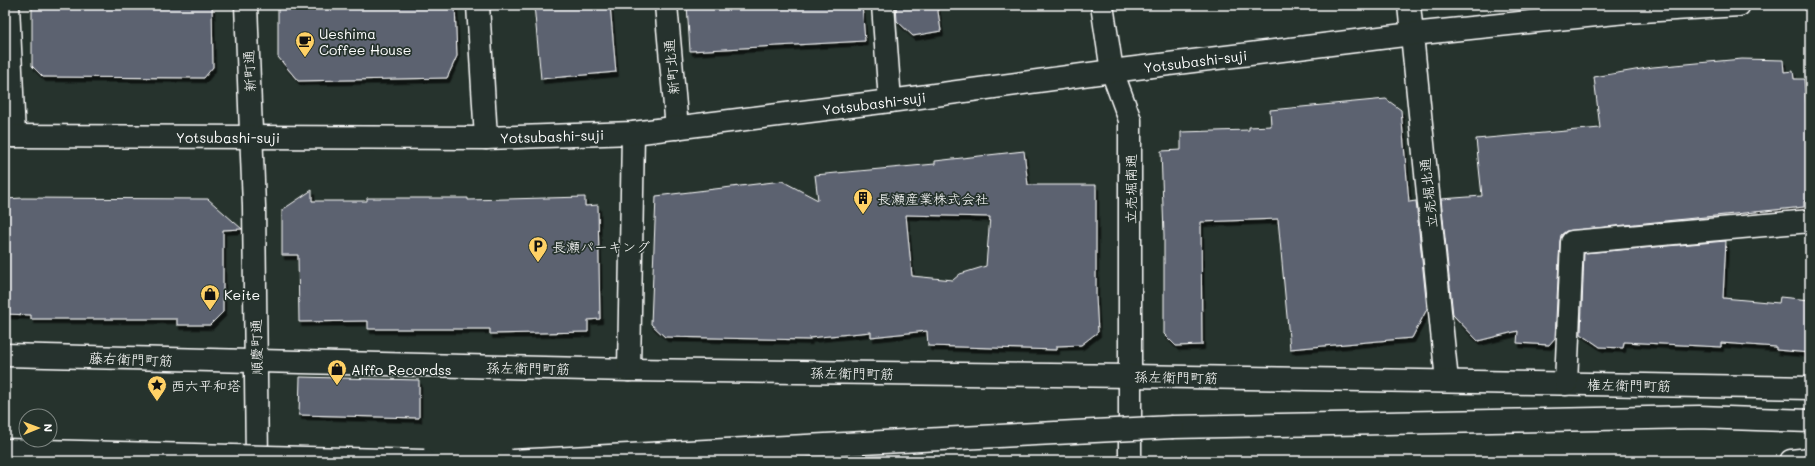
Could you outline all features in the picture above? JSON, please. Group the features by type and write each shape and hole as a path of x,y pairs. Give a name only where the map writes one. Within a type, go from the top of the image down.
{"main road":[{"path":"8,5 10,136"},
{"name":"新町通","path":"246,5 252,137"},
{"path":"478,5 486,138"},
{"name":"新町北通","path":"666,5 676,128"},
{"path":"883,5 890,101"},
{"name":"立売堀南通","path":"1102,5 1112,71 1130,120 1130,461"},
{"name":"立売堀北通","path":"1409,5 1447,382"},
{"name":"Yotsubashi-suji","path":"10,136 486,138 632,133 890,101 1112,71 1625,8 1739,5"},
{"path":"629,370 632,133"},
{"name":"順慶町通","path":"252,137 256,362 256,461"},
{"path":"1566,384 1572,242 1810,221"},
{"name":"藤右衛門町筋","path":"5,355 256,362"},
{"name":"孫左衛門町筋","path":"256,362 629,370 1131,376 1447,382"},
{"name":"権左衛門町筋","path":"1447,382 1810,388"},
{"path":"512,461 1173,427 1699,417 1810,421"},
{"path":"5,450 424,461"},
{"path":"1791,461 1810,459"}],"building":[{"path":"32,5 212,5 213,67 204,78 43,77 32,66"},
{"path":"278,5 455,5 457,56 447,78 298,81 278,57"},
{"path":"534,5 610,5 616,72 541,79"},
{"path":"687,5 862,5 865,41 690,51"},
{"path":"896,5 937,5 941,31 913,36 897,21"},
{"path":"1742,59 1783,60 1784,72 1793,71 1794,79 1804,79 1810,140 1810,201 1804,201 1804,207 1566,231 1561,235 1560,241 1555,338 1549,345 1517,343 1518,331 1478,341 1453,315 1441,199 1482,196 1476,139 1600,128 1594,77 1653,67"},
{"path":"1386,99 1401,110 1409,202 1416,201 1427,309 1412,338 1290,349 1278,219 1201,222 1202,345 1176,346 1164,334 1164,235 1161,151 1181,150 1181,132 1249,130 1249,127 1271,126 1270,110"},
{"path":"1024,151 1028,185 1096,185 1096,297 1098,332 1081,345 1057,346 1057,350 928,346 927,331 871,337 871,332 809,338 810,340 665,337 651,324 656,196 782,181 818,200 815,175 935,164 935,161","holes":["906,215 990,217 986,266 960,274 953,280 912,276"]},
{"path":"312,190 312,201 367,201 367,198 468,198 468,200 585,197 585,206 598,205 600,319 588,320 588,332 490,334 490,329 368,329 368,321 299,322 298,255 282,255 282,210"},
{"path":"5,199 208,199 242,229 223,230 223,312 210,325 177,325 177,319 31,319 31,315 5,314"},
{"path":"1726,241 1723,298 1779,303 1780,297 1810,300 1810,353 1776,350 1776,347 1721,343 1721,347 1624,342 1623,348 1600,347 1581,334 1584,253"},
{"path":"300,377 419,380 419,418 299,415"}],"place":[{"name":"Ueshima Coffee House","path":"305,58"},
{"name":"長瀬産業株式会社","path":"863,215"},
{"name":"長瀬パーキング","path":"538,263"},
{"name":"Keite","path":"210,311"},
{"name":"Alffo Recordss","path":"337,386"},
{"name":"西六平和塔","path":"157,402"}]}
